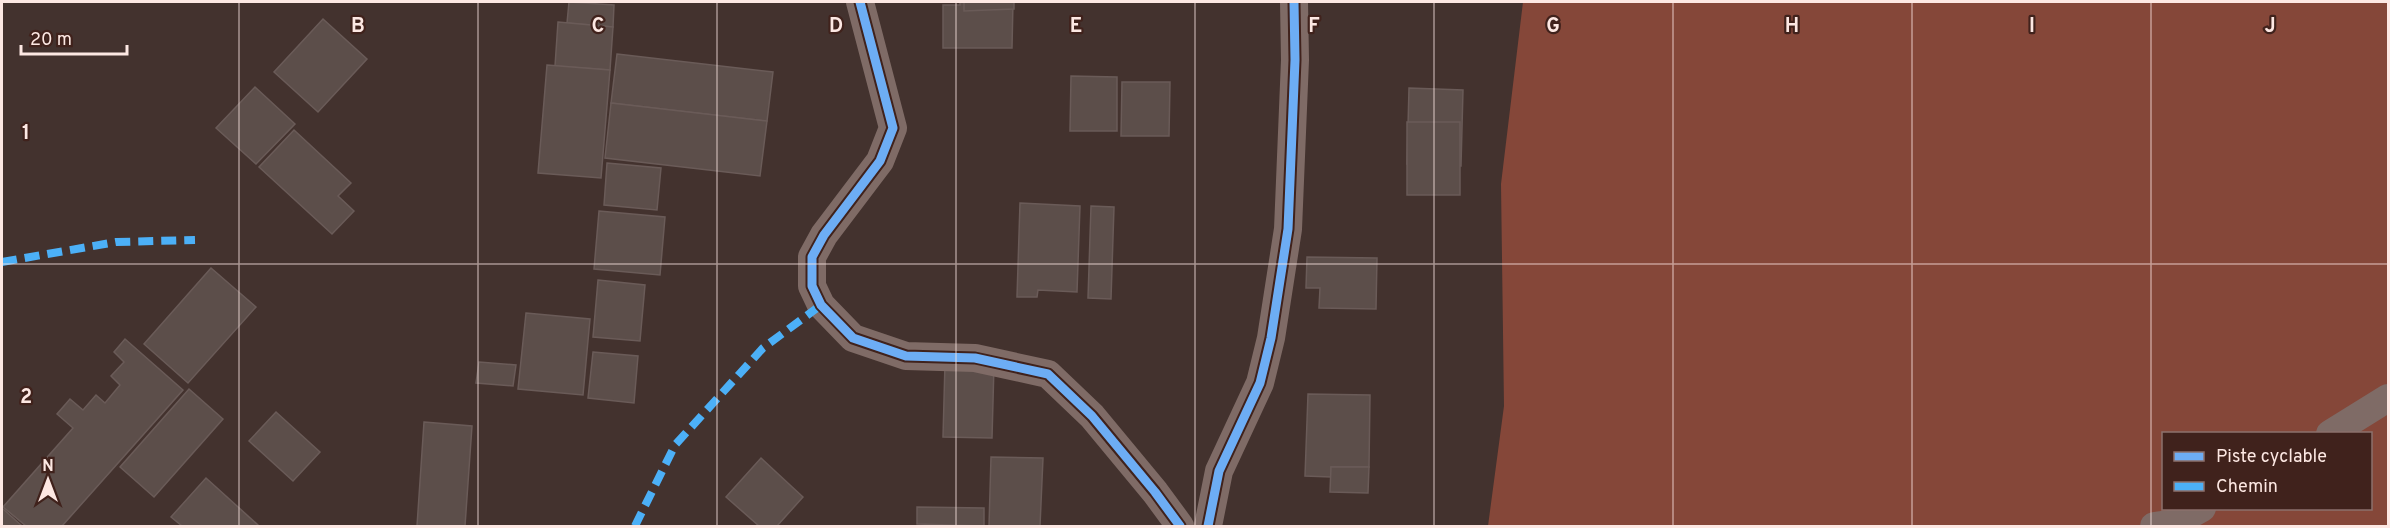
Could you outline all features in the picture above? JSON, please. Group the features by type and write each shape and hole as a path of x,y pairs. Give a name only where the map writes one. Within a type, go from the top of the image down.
{"street":[{"path":"860,2 893,128 880,161 824,235 812,257 812,286 820,304 853,338 906,356 975,358 1048,374 1092,416 1180,526"},
{"path":"1208,526 1219,471 1260,383 1271,338 1288,229 1295,71 1294,2"},
{"path":"2333,432 2388,398"},
{"path":"2154,526 2175,522 2198,510"}],"shaded area":[{"path":"1523,2 2388,2 2388,526 1488,526 1504,406 1501,184"}],"building":[{"path":"569,2 614,5 613,27 567,23"},
{"path":"960,2 1013,2 1012,48 943,48 943,5 960,5"},
{"path":"964,2 1014,2 1014,9 964,11"},
{"path":"323,19 367,59 318,112 274,72"},
{"path":"558,22 613,27 610,70 555,66"},
{"path":"617,54 773,72 767,121 611,103"},
{"path":"547,65 610,70 601,178 538,173"},
{"path":"1071,76 1117,77 1117,131 1070,131"},
{"path":"1122,82 1170,82 1169,136 1121,136"},
{"path":"255,87 295,124 256,164 216,128"},
{"path":"1409,88 1463,90 1461,166 1407,164"},
{"path":"611,103 767,121 760,176 605,158"},
{"path":"1407,122 1460,122 1460,195 1407,195"},
{"path":"294,130 351,183 338,196 354,211 332,234 259,167"},
{"path":"607,163 661,168 657,210 604,205"},
{"path":"1020,203 1080,206 1077,292 1038,290 1037,297 1017,297"},
{"path":"1091,206 1114,207 1111,299 1088,298"},
{"path":"599,211 665,217 660,275 594,269"},
{"path":"1307,257 1377,258 1376,309 1319,308 1320,288 1306,288"},
{"path":"211,268 256,307 188,383 144,344"},
{"path":"598,280 645,285 640,341 593,337"},
{"path":"526,313 590,319 583,395 518,389"},
{"path":"125,339 183,390 62,526 26,526 3,507 73,428 57,414 70,399 83,410 96,395 105,403 120,385 111,376 124,362 114,352"},
{"path":"593,352 638,356 634,403 588,398"},
{"path":"479,362 516,365 513,386 476,383"},
{"path":"945,363 994,365 992,438 943,437"},
{"path":"189,389 223,419 154,497 120,467"},
{"path":"1308,394 1370,395 1369,467 1331,467 1331,477 1305,476"},
{"path":"276,412 320,452 293,481 249,441"},
{"path":"424,422 472,426 465,526 417,526"},
{"path":"991,457 1043,458 1040,526 989,526"},
{"path":"761,458 803,497 777,526 759,526 726,497"},
{"path":"1331,467 1369,467 1368,493 1330,492"},
{"path":"206,478 258,525 182,526 171,517"},
{"path":"917,507 984,508 984,526 917,524"},
{"path":"2,508 22,526 2,526"}],"marked path":[{"path":"2,262 116,242 195,240"},
{"path":"635,526 675,445 763,348 821,305"}],"cycle path":[{"path":"860,2 893,128 880,161 824,235 812,257 812,286 821,305 853,338 906,356 975,358 1048,374 1092,416 1180,526"},
{"path":"1208,526 1219,471 1260,383 1271,338 1288,229 1295,60 1294,2"}]}
